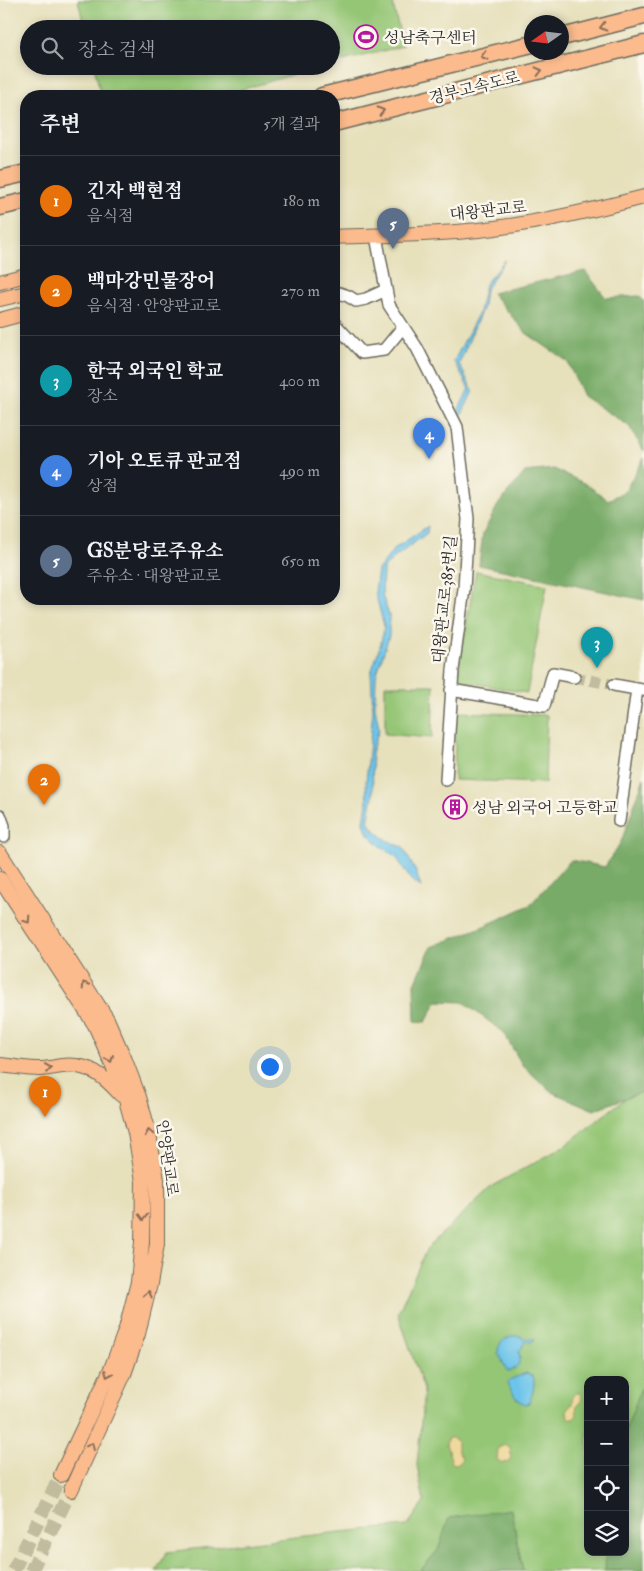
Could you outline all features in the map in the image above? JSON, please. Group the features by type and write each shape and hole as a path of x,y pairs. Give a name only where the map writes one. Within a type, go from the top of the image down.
{"highway":[{"path":"569,35 644,16"},
{"name":"경부고속도로","path":"340,121 644,44"},
{"name":"경부고속도로","path":"340,92 524,46"},
{"path":"0,179 20,174"},
{"path":"0,207 20,202"}],"main road":[{"name":"대왕판교로","path":"340,237 468,231 522,225 567,216 644,196"},
{"path":"0,282 20,277"},
{"path":"0,299 20,294"},
{"path":"4,319 20,315"},
{"name":"안양판교로","path":"0,853 107,1019 139,1096 148,1129 157,1180 157,1244 138,1334 124,1374 71,1490"},
{"name":"안양판교로","path":"0,879 95,1025 126,1100 135,1133 143,1181 142,1242 138,1282 126,1329 111,1369 61,1475"},
{"path":"0,1065 40,1069 79,1066 96,1072 126,1100"}],"street":[{"name":"대왕판교로385번길","path":"376,236 389,305 417,348 457,427 468,519 464,589 451,690 446,780"},
{"path":"340,293 356,302 386,290"},
{"path":"340,329 362,353 384,350 403,327"},
{"path":"451,690 544,706 553,674 574,678"},
{"path":"614,685 640,690 619,821"},
{"path":"0,816 4,826 4,837"}],"green space":[{"name":"성남축구센터","path":"78,0 392,0 403,46 340,62 340,20 83,20"},
{"path":"96,75 291,75 240,90 100,90"},
{"path":"585,271 606,298 639,296 644,301 644,451 629,426 583,396 567,361 526,333 492,293"},
{"path":"644,458 644,600 479,565 483,533 498,505 525,472 554,469 586,484 608,500 625,491"},
{"path":"476,571 547,585 527,693 456,680"},
{"path":"385,685 434,685 432,738 385,734"},
{"path":"456,712 547,715 545,783 454,780"},
{"path":"644,778 644,1091 594,1110 552,1092 523,1066 503,1032 463,1002 437,1001 426,1022 415,1021 414,986 431,947 482,927 530,905 571,860 605,867 621,842"},
{"path":"644,1084 644,1443 629,1481 629,1376 584,1376 584,1556 622,1556 622,1571 156,1571 167,1552 407,1526 424,1502 417,1465 424,1390 398,1313 427,1248 492,1186 563,1147"},
{"path":"644,1380 644,1571 605,1571 606,1556 629,1556 629,1421"},
{"path":"511,1509 523,1571 420,1571 438,1550 449,1518"}],"sand":[{"path":"580,1393 582,1400 577,1406 577,1415 575,1418 568,1418 567,1410 572,1404 573,1395"},
{"path":"448,1438 453,1438 457,1442 457,1450 462,1458 460,1463 452,1463 446,1444"},
{"path":"505,1445 510,1448 511,1457 508,1462 502,1463 497,1460 498,1448"}],"water":[{"path":"505,260 485,290 483,307 459,364 473,391 461,416 459,409 469,389 454,361 479,312 485,284"},
{"path":"428,526 427,533 394,558 383,569 382,595 389,615 389,636 376,676 375,707 379,729 372,750 373,796 368,821 375,831 383,837 403,847 416,872 421,887 411,880 395,855 383,848 368,834 364,822 373,711 371,673 381,643 384,626 375,592 378,570 394,549"},
{"path":"511,1336 521,1336 523,1339 534,1340 532,1342 524,1342 519,1352 518,1365 511,1371 507,1371 498,1349 502,1342"},
{"path":"526,1373 533,1376 534,1382 529,1403 525,1404 516,1398 507,1384 509,1380"}],"tunnel":[{"path":"574,677 614,685"},
{"path":"13,1571 61,1475"},
{"path":"31,1571 71,1490"}],"place":[{"name":"성남축구센터","path":"366,37"},
{"name":"GS분당로주유소","path":"393,249"},
{"name":"기아 오토큐 판교점","path":"429,459"},
{"name":"한국 외국인 학교","path":"597,668"},
{"name":"백마강민물장어","path":"44,805"},
{"name":"성남 외국어 고등학교","path":"455,807"},
{"name":"긴자 백현점","path":"45,1117"}]}
